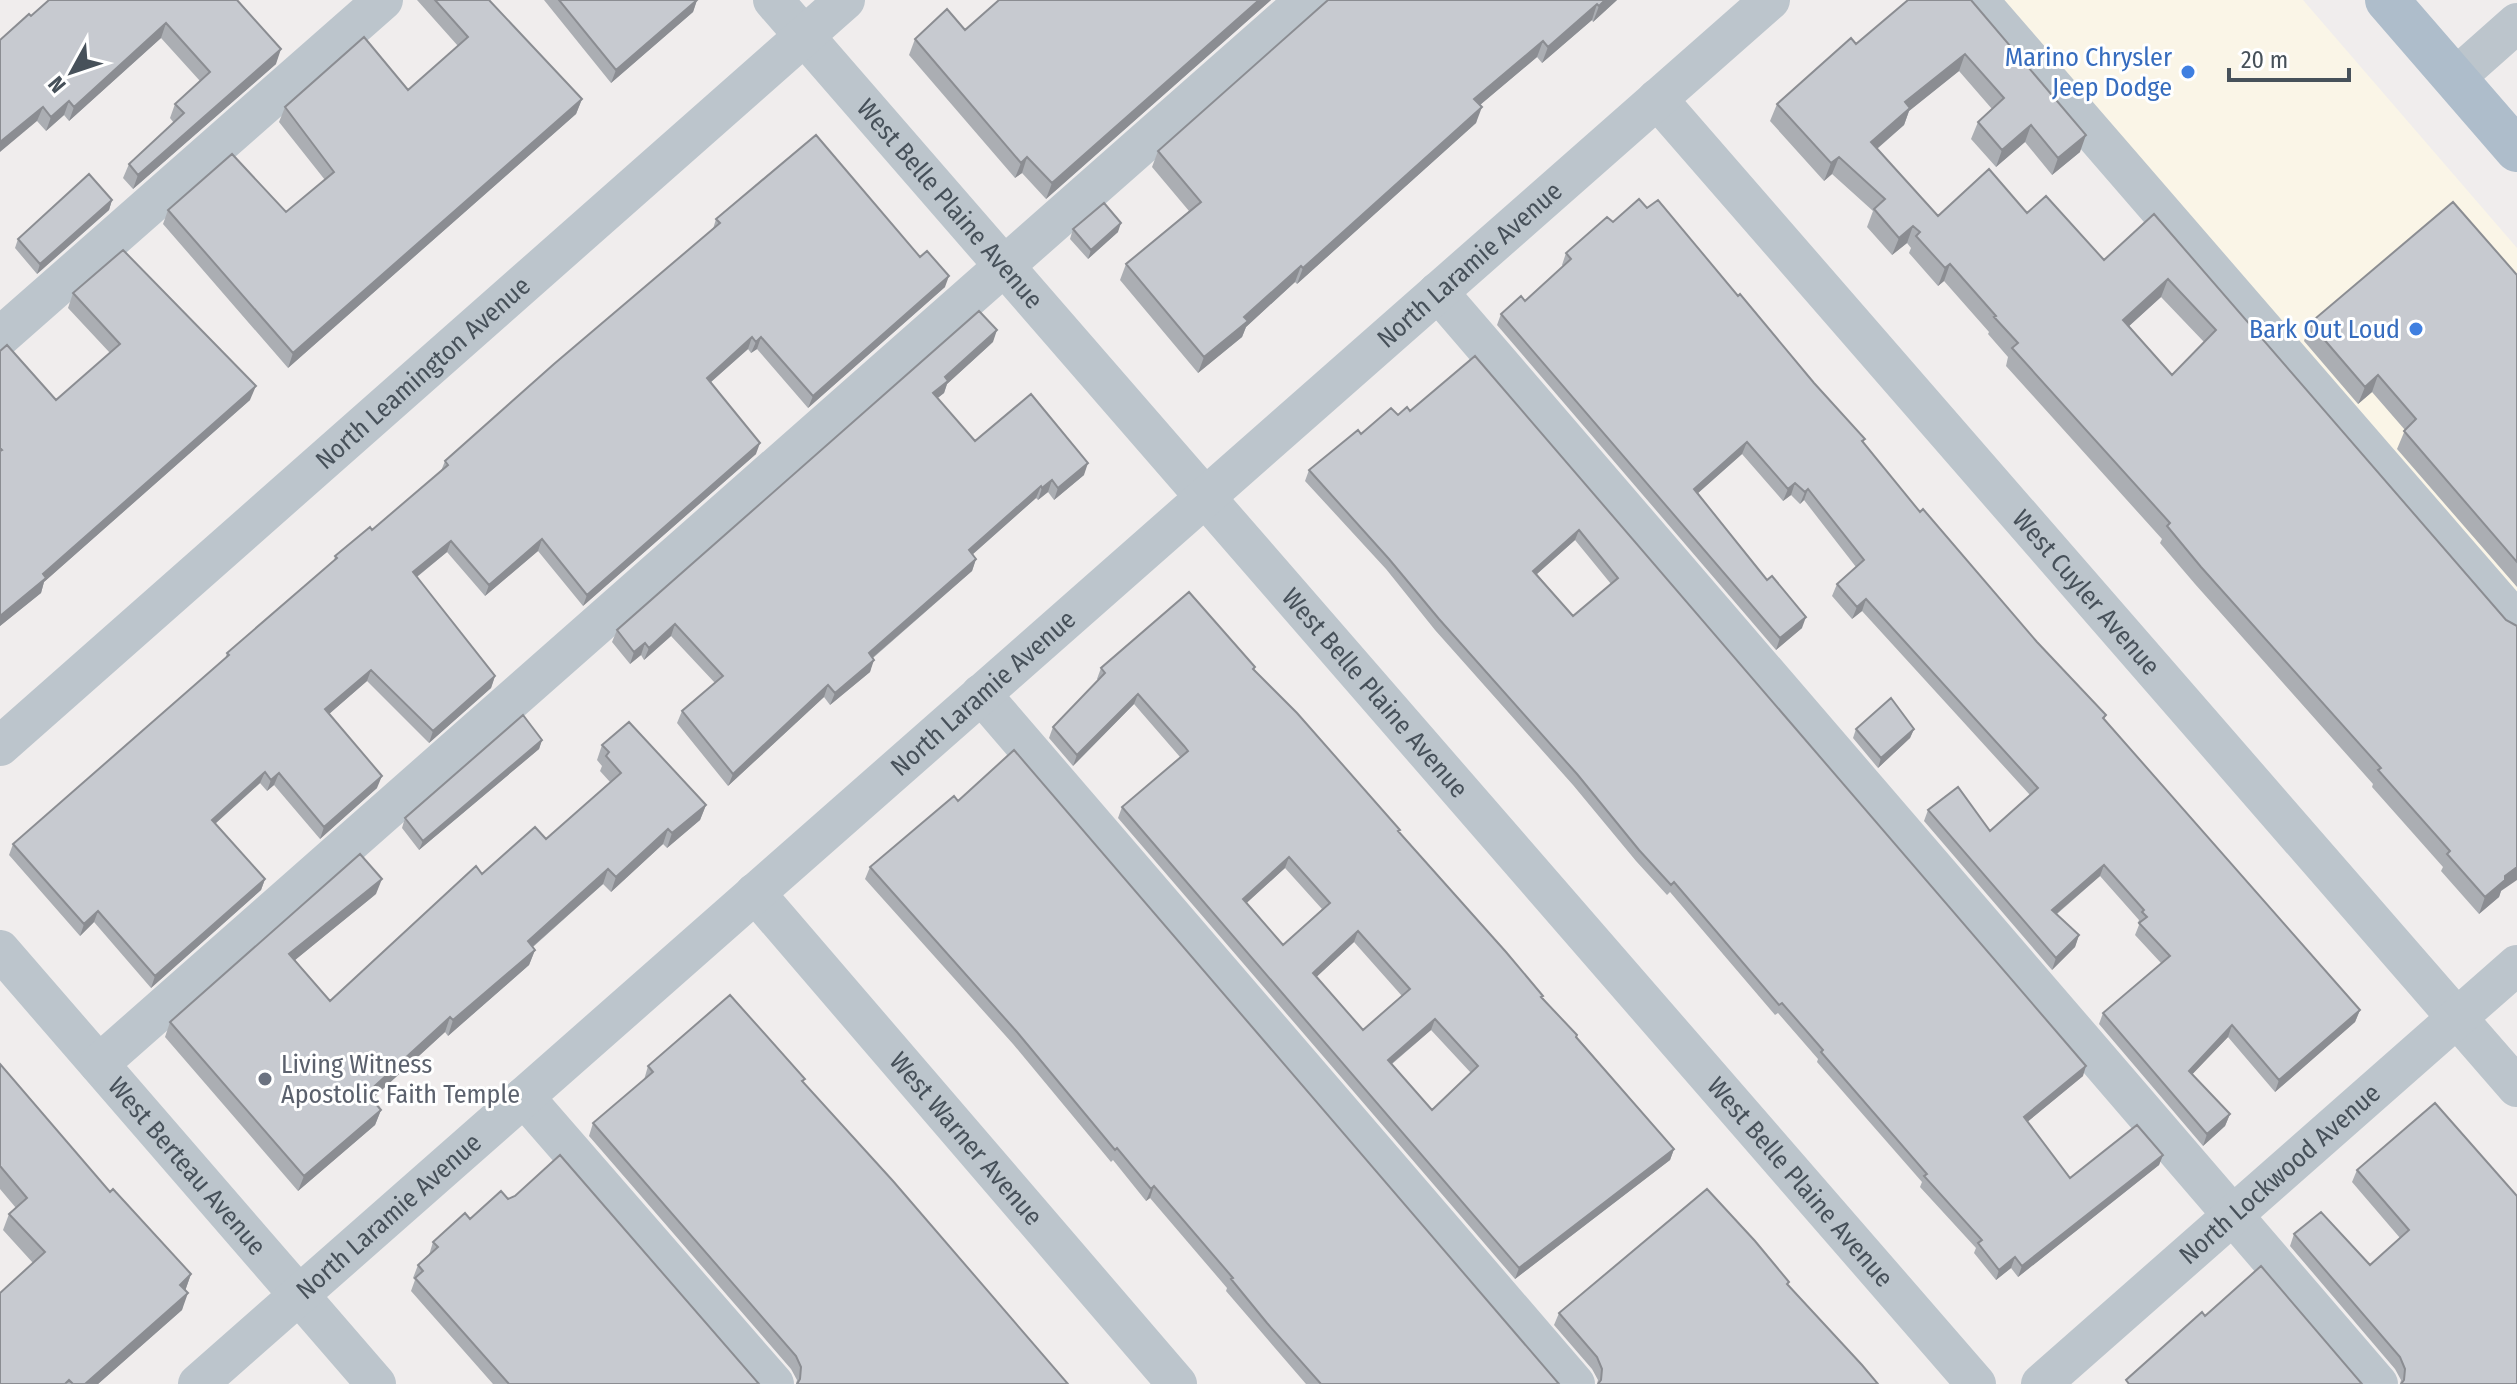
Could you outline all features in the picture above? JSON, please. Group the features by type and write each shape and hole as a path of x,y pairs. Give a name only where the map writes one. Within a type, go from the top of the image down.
{"main road":[{"path":"2387,0 2517,150"}],"street":[{"path":"0,337 383,0"},
{"name":"West Belle Plaine Avenue","path":"773,0 1976,1384"},
{"name":"North Leamington Avenue","path":"0,746 845,0"},
{"path":"99,1064 1306,0"},
{"name":"North Laramie Avenue","path":"198,1384 1770,0"},
{"path":"1978,0 2517,622"},
{"path":"2455,78 2517,23"},
{"name":"West Cuyler Avenue","path":"1657,99 2517,1087"},
{"path":"1438,292 2378,1384"},
{"path":"981,694 1575,1384"},
{"name":"West Warner Avenue","path":"755,893 1177,1384"},
{"name":"West Berteau Avenue","path":"0,950 376,1384"},
{"name":"North Lockwood Avenue","path":"2041,1384 2517,965"},
{"path":"524,1097 774,1384"}],"shaded area":[{"path":"1984,0 2303,0 2517,248 2517,613"}],"building":[{"path":"49,0 237,0 281,49 138,175 129,164 184,113 175,104 210,72 166,23 74,107 69,101 51,117 43,107 0,142 0,40"},
{"path":"435,0 489,0 582,99 293,353 168,210 232,154 286,212 334,172 285,107 364,37 408,90 468,37"},
{"path":"559,0 697,0 616,70"},
{"path":"999,0 1259,0 1052,183 1027,157 1021,163 915,39 947,9 965,30"},
{"path":"1328,0 1605,0 1548,47 1543,41 1474,99 1482,107 1244,317 1248,321 1204,357 1126,264 1201,202 1158,151"},
{"path":"1908,0 1971,0 2086,135 2058,158 2031,125 2002,150 1978,122 2004,98 1965,54 1905,102 1910,108 1871,142 1938,216 1989,169 2027,213 2046,196 2104,260 2154,214 2506,620 2517,626 2517,867 2485,897 2447,854 2450,851 2378,770 2381,768 2201,567 2167,526 2170,523 2012,348 2018,343 1950,264 1945,268 1916,236 1920,232 1913,226 1899,238 1874,209 1885,199 1839,157 1831,163 1777,104 1851,38 1856,44","holes":["2168,279 2216,330 2172,375 2123,320"]},
{"path":"816,135 920,257 927,251 949,276 813,396 761,337 756,342 752,337 707,378 760,443 587,595 542,539 489,585 451,541 413,572 495,676 433,731 371,670 325,709 382,776 324,827 279,773 271,780 265,772 212,820 265,879 155,976 98,911 84,924 13,844 229,655 227,653 337,558 335,556 370,527 372,530 448,465 445,461 720,223 716,219"},
{"path":"89,174 112,200 40,264 18,239"},
{"path":"1639,199 1647,208 1658,200 1865,439 1862,441 1920,512 1923,509 2037,642 2106,715 2103,718 2360,1010 2279,1080 2232,1025 2189,1071 2230,1114 2207,1134 2103,1013 2170,956 2139,923 2147,917 2142,912 2144,910 2104,865 2052,910 2079,935 2056,958 1928,810 1958,787 1990,831 2038,788 1866,599 1857,607 1837,584 1864,560 1808,489 1805,492 1795,483 1788,489 1747,442 1694,489 1767,580 1772,576 1806,617 1780,638 1501,314 1521,296 1525,301 1571,259 1566,253 1607,217 1613,222"},
{"path":"2453,202 2517,275 2517,562 2404,431 2416,419 2378,375 2365,387 2310,323"},
{"path":"1104,203 1121,223 1091,250 1073,229"},
{"path":"123,250 256,386 43,574 46,578 0,616 0,351 7,345 56,400 120,344 73,293"},
{"path":"979,311 997,330 945,377 948,381 933,393 975,441 1031,394 1088,463 1058,488 1052,480 1041,486 969,550 976,559 869,653 874,660 835,693 828,685 733,774 682,711 723,676 675,624 649,648 645,643 634,652 617,630"},
{"path":"1475,356 2086,1066 2024,1117 2070,1178 2137,1125 2163,1155 2022,1266 2015,1257 1999,1270 1978,1243 1982,1240 1924,1176 1927,1174 1821,1052 1823,1050 1782,1003 1779,1005 1674,882 1671,885 1639,850 1577,774 1309,470 1358,430 1361,434 1391,408 1398,415 1407,407 1410,411","holes":["1579,530 1618,578 1573,616 1533,571"]},
{"path":"1189,592 1255,667 1253,669 1297,713 1400,830 1674,1149 1519,1268 1122,807 1188,751 1184,746 1138,694 1077,755 1053,727 1105,673 1101,668","holes":["1289,857 1330,903 1283,945 1243,899","1358,931 1410,989 1363,1030 1313,973","1435,1019 1478,1066 1432,1110 1388,1060"]},
{"path":"1891,698 1914,729 1881,758 1856,729"},
{"path":"523,715 542,740 423,841 405,818"},
{"path":"629,722 706,805 672,833 668,829 616,877 608,869 528,941 535,950 453,1020 450,1017 367,1093 381,1110 304,1176 170,1022 360,854 382,879 289,954 330,1001 476,866 482,874 535,827 546,839 621,773 606,756 609,752 602,745"},
{"path":"1014,750 1559,1384 1321,1384 1154,1186 1151,1189 1117,1148 1115,1150 1017,1032 870,867 954,796 958,801"},
{"path":"730,995 1068,1384 797,1384 801,1367 796,1356 593,1123 653,1072 648,1066"},
{"path":"0,1064 110,1192 113,1189 191,1274 180,1285 188,1293 85,1384 73,1384 69,1380 65,1384 0,1384 0,1293 45,1252 9,1214 27,1198 0,1166"},
{"path":"2435,1103 2517,1196 2517,1384 2401,1384 2405,1369 2400,1357 2294,1234 2321,1212 2370,1265 2409,1230 2357,1170"},
{"path":"560,1155 759,1384 509,1384 415,1278 423,1271 418,1265 438,1247 433,1242 465,1213 470,1219 501,1191 508,1199 515,1196"},
{"path":"1707,1189 1755,1241 1789,1282 1787,1284 1878,1384 1598,1384 1602,1369 1597,1357 1559,1313"},
{"path":"2261,1266 2362,1384 2129,1384 2126,1380 2202,1312 2205,1316"}],"place":[{"name":"Marino Chrysler Jeep Dodge","path":"2188,72"},
{"name":"Bark Out Loud","path":"2416,329"},
{"name":"Living Witness Apostolic Faith Temple","path":"265,1079"}]}
